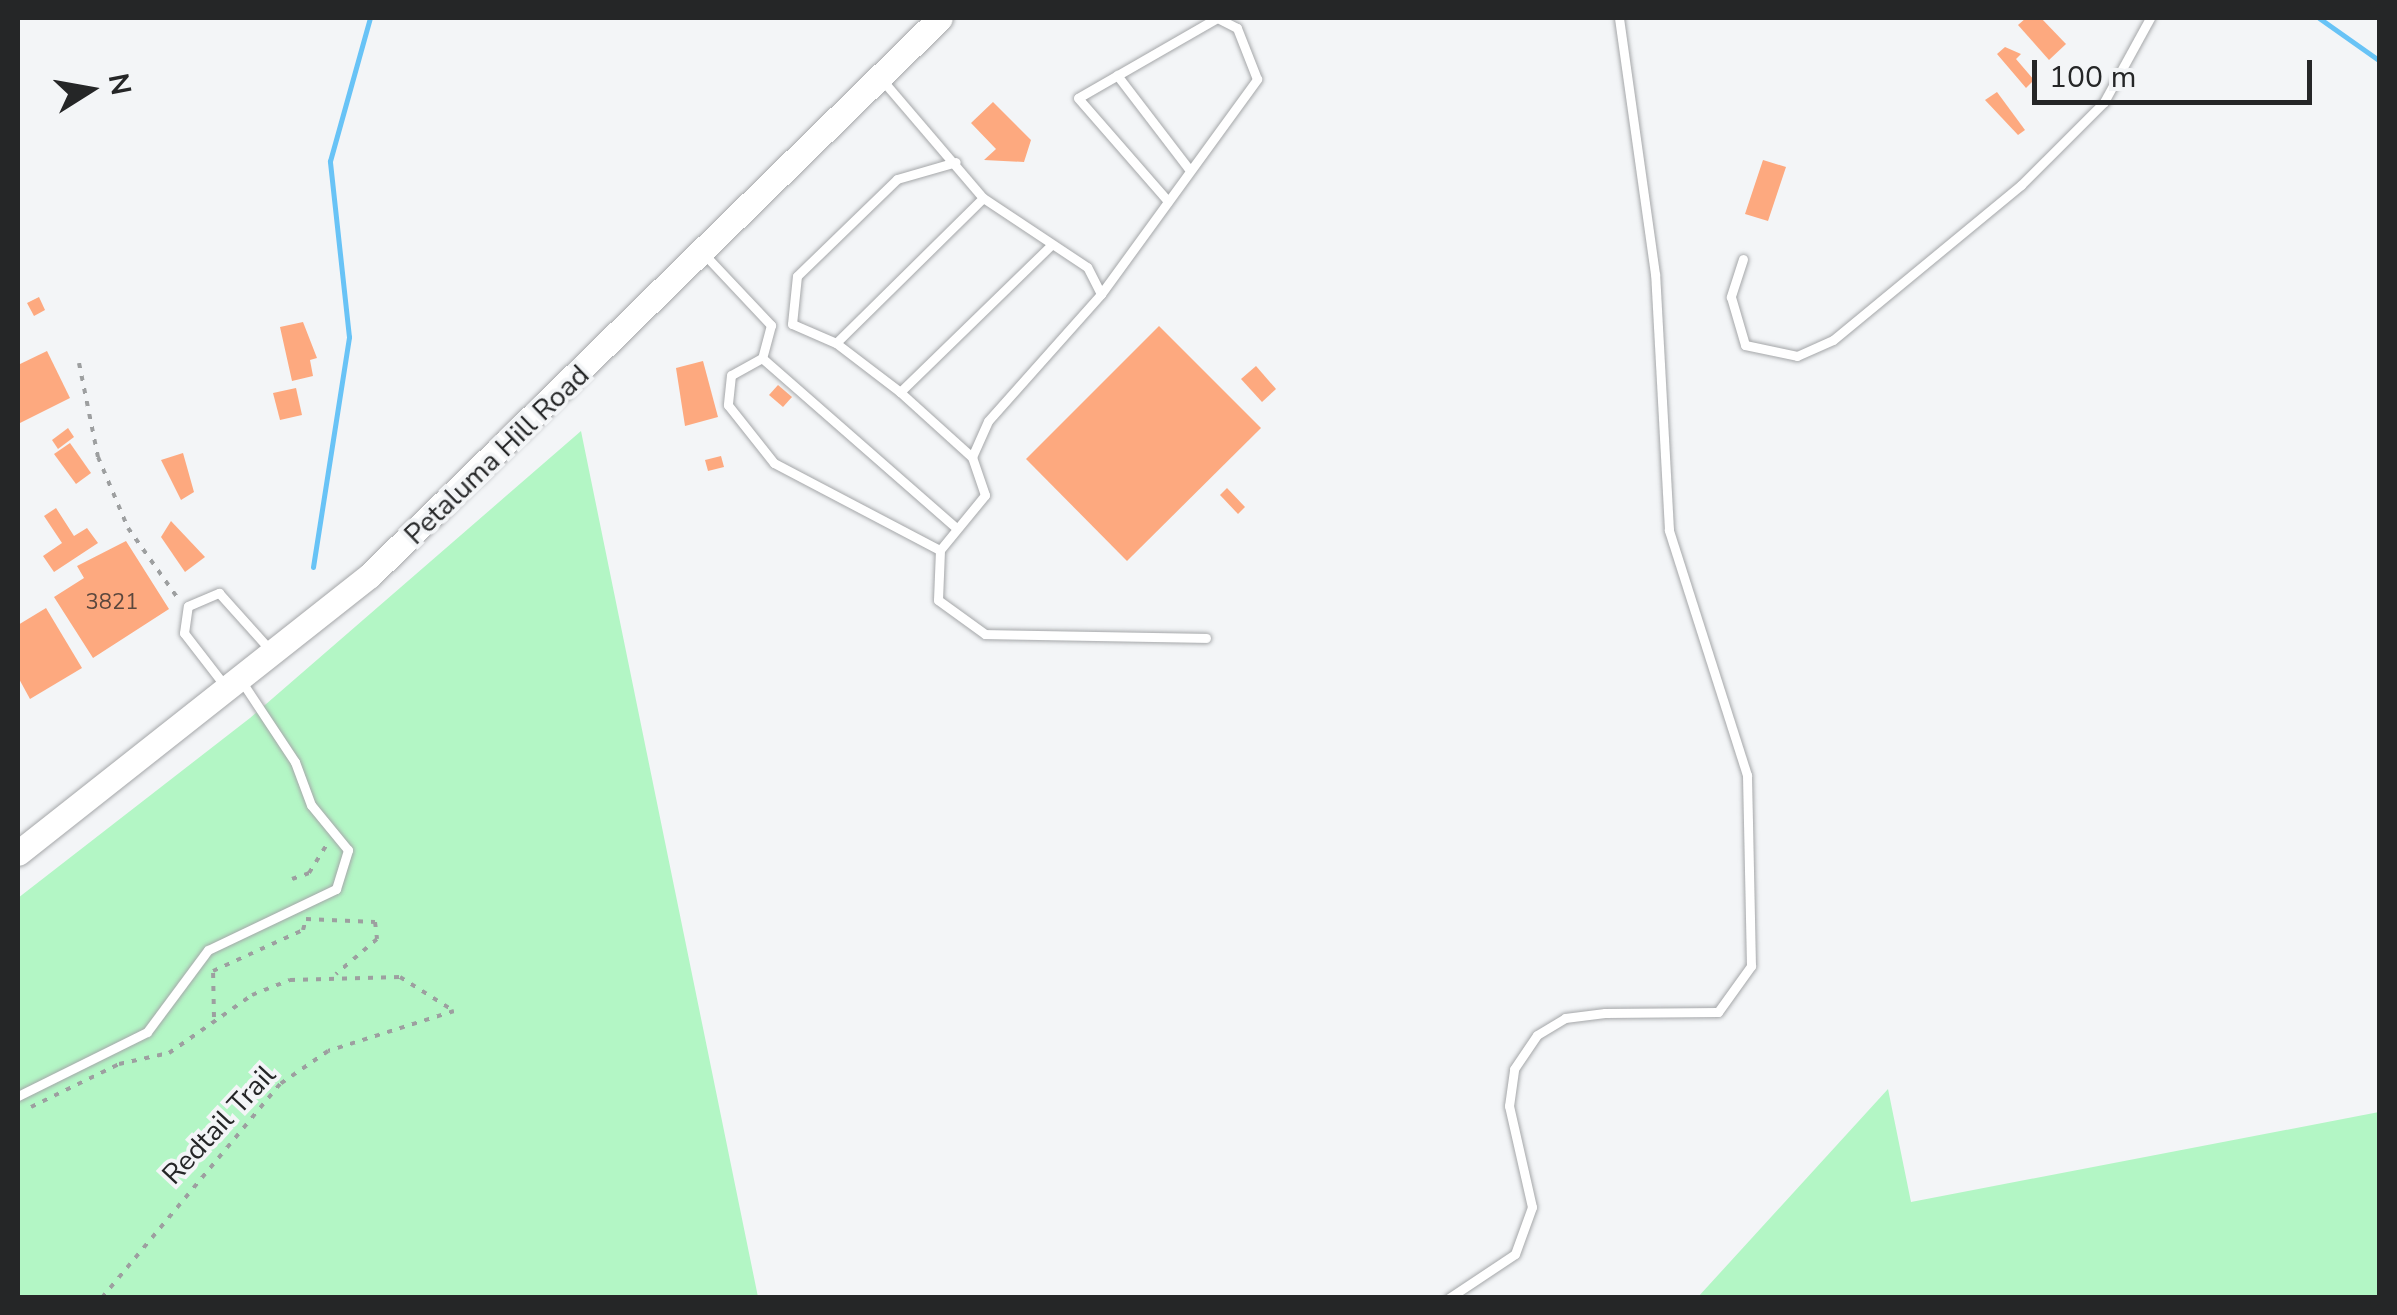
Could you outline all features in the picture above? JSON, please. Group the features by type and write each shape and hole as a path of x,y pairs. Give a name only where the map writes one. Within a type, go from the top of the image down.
{"main road":[{"name":"Petaluma Hill Road","path":"18,852 272,652 462,492 940,18"}],"lane":[{"path":"972,457 988,421 1101,294 1168,200 1188,168 1257,79 1237,28 1217,18 1078,98 1168,200"},
{"path":"1450,1298 1515,1254 1532,1207 1509,1106 1514,1070 1538,1035 1565,1018 1605,1013 1718,1012 1751,966 1746,775 1669,530 1655,274 1619,18"},
{"path":"1743,259 1731,297 1745,344 1797,356 1833,340 2021,186 2104,102 2150,18"},
{"path":"1117,75 1188,168"},
{"path":"880,78 983,198 1087,267 1101,294"},
{"path":"792,324 797,276 896,179 956,162"},
{"path":"836,343 983,198"},
{"path":"900,392 1051,245"},
{"path":"704,254 770,325 792,324 836,343 900,392 972,457 986,495 940,550 938,600 985,634 1206,638"},
{"path":"770,325 762,358 731,375 728,405 774,463 940,550"},
{"path":"762,358 956,528"},
{"path":"18,1096 147,1032 208,950 336,890 348,850 233,683 184,633 188,606 219,592 272,652"}],"path":[{"path":"79,362 98,456 128,528 188,606"},
{"path":"292,879 309,873 327,843 317,833"},
{"path":"214,1018 213,972 303,930 306,919 375,922 377,938 336,974"},
{"name":"Redtail Trail","path":"18,1112 118,1064 169,1052 214,1018 290,980 336,974 400,976 454,1011 328,1051 280,1084 102,1298"}],"green space":[{"path":"581,431 758,1297 18,1298 18,898 250,718"},
{"path":"1888,1089 1911,1202 2379,1112 2379,1297 1698,1297"}],"building":[{"path":"2026,18 2041,18 2066,44 2049,60 2018,25"},
{"path":"2005,47 2021,54 2016,59 2034,80 2026,88 1997,54"},
{"path":"1997,92 2025,130 2018,135 1985,100"},
{"path":"993,102 1031,140 1024,162 984,160 996,149 971,123"},
{"path":"1763,160 1786,167 1768,221 1745,214"},
{"path":"39,297 45,310 34,316 27,303"},
{"path":"303,322 317,358 310,360 313,376 292,381 280,327"},
{"path":"1159,326 1261,428 1127,561 1026,459"},
{"path":"47,351 70,398 18,424 18,365"},
{"path":"703,361 718,417 685,426 676,368"},
{"path":"1256,366 1276,389 1262,402 1241,379"},
{"path":"778,385 792,397 783,407 769,395"},
{"path":"296,388 302,415 280,420 273,393"},
{"path":"68,428 74,437 58,449 52,440"},
{"path":"70,443 91,473 76,484 54,454"},
{"path":"183,453 194,492 181,500 161,460"},
{"path":"721,456 724,467 708,471 705,460"},
{"path":"1227,488 1245,507 1238,514 1220,495"},
{"path":"56,508 74,536 87,528 98,543 54,572 43,556 62,543 44,516"},
{"path":"171,521 205,557 185,572 161,537"},
{"path":"126,541 169,609 93,658 54,597 84,578 77,566"},
{"path":"46,608 82,668 30,699 18,677 18,625"}],"waterway":[{"path":"313,567 349,337 330,161 370,18"},
{"path":"2319,18 2380,61"}]}
